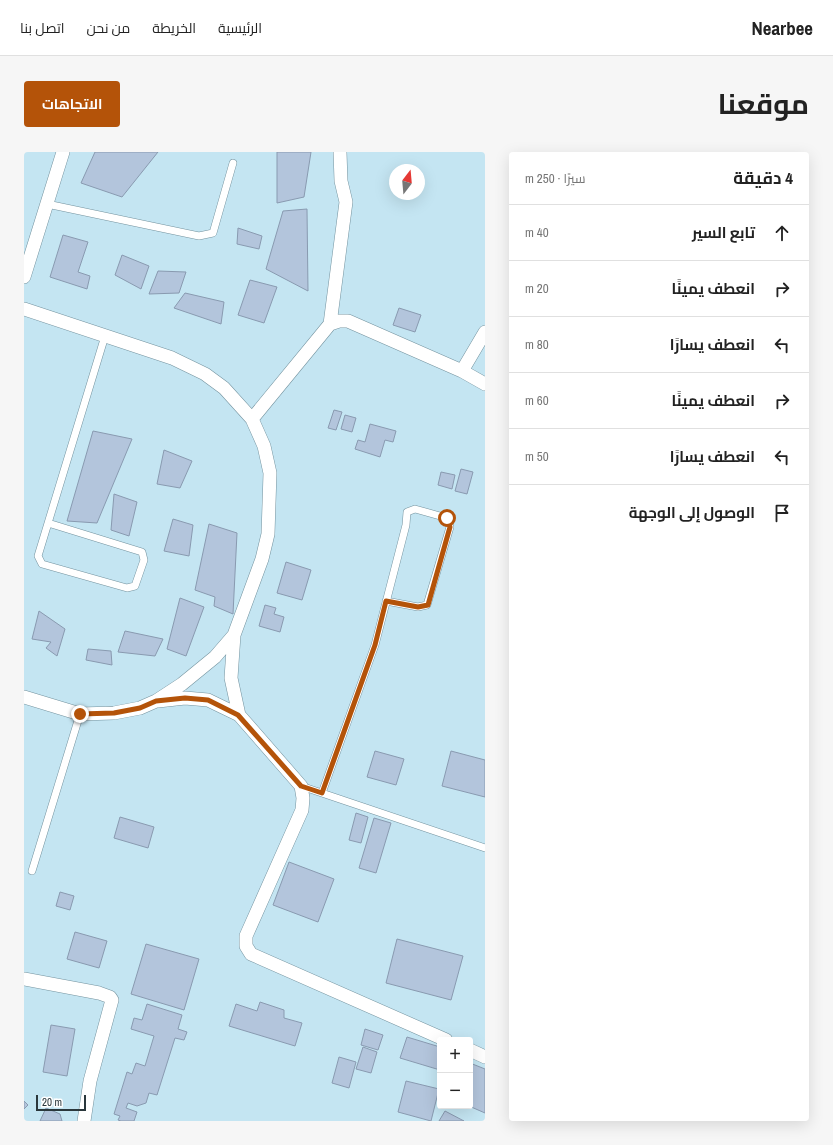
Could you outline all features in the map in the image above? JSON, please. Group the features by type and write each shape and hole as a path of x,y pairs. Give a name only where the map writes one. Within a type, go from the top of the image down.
{"street":[{"path":"24,277 63,152"},
{"path":"252,419 330,324 346,202 340,181 340,152"},
{"path":"24,309 172,358 205,374 224,388 252,419 264,446 270,473 268,534 262,559 234,635 230,678 238,715"},
{"path":"330,324 339,321 348,321 462,371 485,384"},
{"path":"462,371 485,332"},
{"path":"24,698 80,714 114,713 140,708 156,701 201,670 215,657 234,635"},
{"path":"156,701 185,698 208,700 238,715 301,786 304,798 302,810 246,936 246,946 251,954 439,1037"},
{"path":"24,979 99,993 110,997 112,1000 90,1081 84,1121"},
{"path":"473,1051 485,1057"}],"lane":[{"path":"47,204 199,236 206,235 213,233 233,163"},
{"path":"48,523 142,552 144,560 135,586 127,588 42,564 38,556 48,523 105,336"},
{"path":"322,793 375,645 386,601 406,525 407,512 415,509 447,518 450,527 428,605 418,607 386,601"},
{"path":"32,871 80,714"},
{"path":"301,786 485,848"}],"building":[{"path":"95,152 158,152 122,197 81,183"},
{"path":"277,152 311,152 304,197 277,203"},
{"path":"307,209 308,291 266,269 283,211"},
{"path":"238,228 262,236 259,249 237,244"},
{"path":"63,235 88,242 78,272 90,276 87,289 50,277"},
{"path":"122,255 149,266 141,289 115,275"},
{"path":"158,271 186,272 179,293 149,294"},
{"path":"250,280 277,287 264,323 238,315"},
{"path":"185,293 224,302 221,324 174,308"},
{"path":"399,308 421,315 415,332 393,325"},
{"path":"334,410 342,412 336,430 328,428"},
{"path":"345,415 356,418 352,432 341,429"},
{"path":"370,424 396,431 393,442 385,440 380,457 355,449 358,440 365,442"},
{"path":"93,431 132,439 97,523 67,521"},
{"path":"164,450 192,461 180,488 157,484"},
{"path":"461,469 473,472 467,494 455,491"},
{"path":"441,472 455,475 452,489 438,485"},
{"path":"114,494 137,502 129,536 111,530"},
{"path":"173,519 193,525 189,556 164,551"},
{"path":"209,524 237,533 233,614 214,606 215,597 195,590"},
{"path":"286,562 311,570 302,600 277,593"},
{"path":"180,598 204,607 186,656 167,649"},
{"path":"265,605 276,608 274,614 284,617 280,632 259,626"},
{"path":"39,611 65,629 57,656 46,648 51,642 32,639"},
{"path":"125,631 163,639 155,656 118,652"},
{"path":"88,649 111,651 112,665 86,660"},
{"path":"375,751 404,759 396,785 367,777"},
{"path":"451,751 485,760 485,797 442,786"},
{"path":"356,813 368,817 361,843 349,840"},
{"path":"120,817 154,827 148,848 114,838"},
{"path":"374,818 391,823 376,873 359,868"},
{"path":"289,862 334,879 318,922 273,905"},
{"path":"60,892 74,896 70,910 56,906"},
{"path":"75,932 107,941 99,968 67,959"},
{"path":"397,939 463,956 451,1000 386,983"},
{"path":"146,944 199,959 184,1010 131,994"},
{"path":"260,1002 284,1010 284,1018 302,1023 295,1046 229,1026 236,1004 257,1011"},
{"path":"147,1004 182,1015 178,1029 187,1032 184,1040 175,1038 157,1095 149,1093 146,1103 137,1106 128,1103 126,1108 137,1112 134,1121 121,1121 118,1120 120,1116 114,1114 127,1072 132,1074 136,1063 145,1066 154,1036 131,1029 134,1018 142,1020"},
{"path":"51,1025 75,1029 67,1076 43,1072"},
{"path":"365,1029 383,1035 378,1050 361,1045"},
{"path":"407,1037 437,1046 437,1069 400,1058"},
{"path":"363,1047 377,1052 371,1073 356,1069"},
{"path":"339,1057 356,1062 349,1088 332,1083"},
{"path":"473,1064 485,1069 485,1113 473,1108"},
{"path":"406,1081 437,1089 437,1097 431,1121 398,1112"},
{"path":"24,1101 28,1105 24,1109"},
{"path":"46,1108 60,1114 62,1121 40,1121"},
{"path":"445,1111 464,1121 439,1121"}],"route":[{"path":"80,714 114,713 140,708 156,701 185,698 202,699 215,702 238,715 301,786 322,793 375,645 386,601 418,607 428,605 450,527 447,518"}]}
